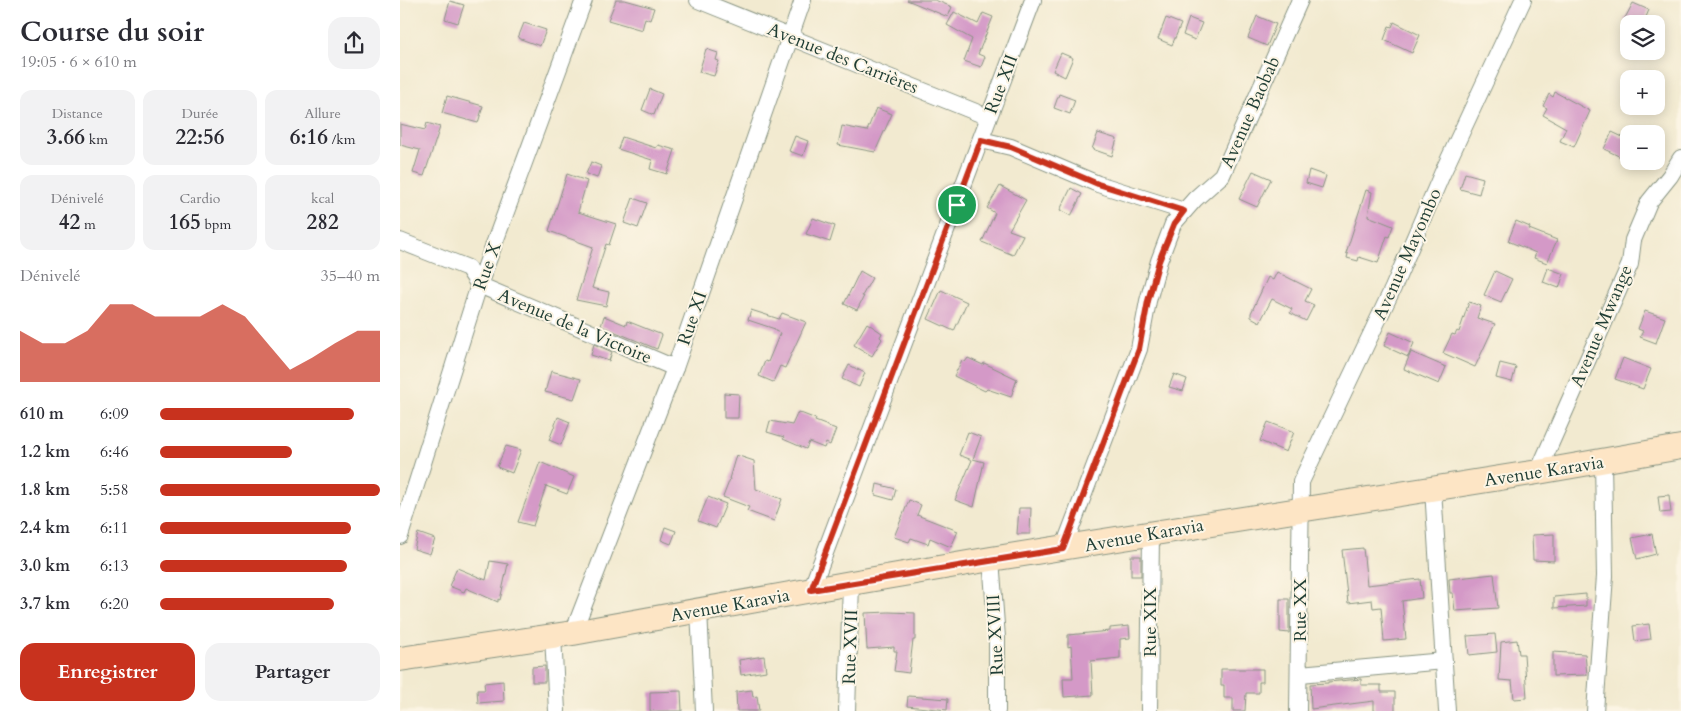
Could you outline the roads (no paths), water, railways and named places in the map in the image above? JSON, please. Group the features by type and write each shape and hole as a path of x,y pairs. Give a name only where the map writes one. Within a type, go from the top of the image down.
{"street":[{"name":"Rue X","path":"400,536 479,285 584,0"},
{"name":"Avenue des Carrières","path":"698,0 988,117"},
{"name":"Rue XI","path":"563,634 675,368 803,0"},
{"name":"Rue XII","path":"811,590 1033,0"},
{"name":"Avenue Baobab","path":"1063,549 1139,349 1148,301 1159,261 1174,224 1184,211 1222,175 1300,0"},
{"name":"Avenue Mayombo","path":"1300,510 1301,482 1393,288 1442,174 1523,0"},
{"path":"981,140 1011,147 1098,184 1184,211"},
{"name":"Avenue Mwange","path":"1538,472 1630,264 1633,240 1649,202 1681,158"},
{"name":"Avenue de la Victoire","path":"400,241 468,268 479,285 675,368"},
{"name":"Avenue Karavia","path":"400,660 563,634 991,559 1538,472 1681,447"},
{"path":"1595,711 1606,576 1603,461"},
{"path":"1433,488 1447,711"},
{"name":"Rue XX","path":"1298,711 1300,674 1300,510"},
{"name":"Rue XIX","path":"1149,711 1151,534"},
{"name":"Rue XVIII","path":"991,559 997,638 997,711"},
{"name":"Rue XVII","path":"847,711 851,583"},
{"path":"699,610 704,711"},
{"path":"557,711 563,634"},
{"path":"1300,674 1444,661"}]}
